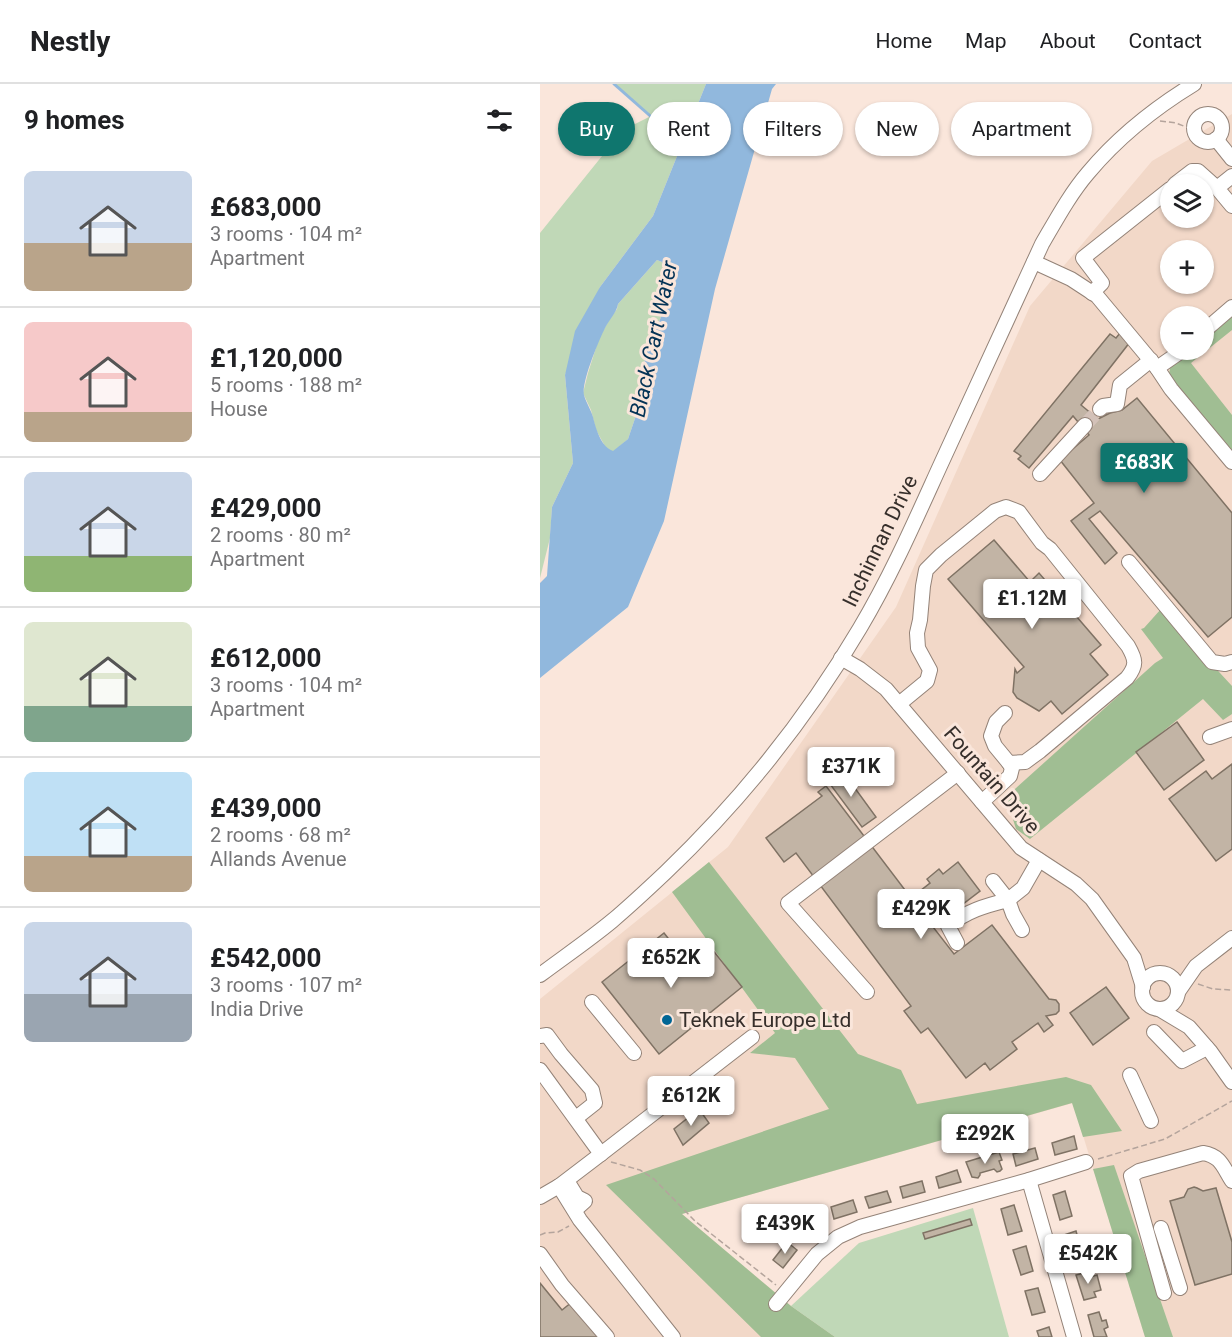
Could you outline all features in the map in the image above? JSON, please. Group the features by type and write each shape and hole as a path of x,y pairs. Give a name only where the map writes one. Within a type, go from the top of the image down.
{"street":[{"name":"Inchinnan Drive","path":"540,975 613,920 700,839 768,762 819,693 860,629 909,535 1055,221 1087,174 1134,125 1194,84"},
{"path":"1224,129 1211,142 1202,141 1194,130 1198,118 1206,114 1216,117 1224,129 1232,159"},
{"path":"1188,174 1198,171 1201,174"},
{"path":"1217,188 1232,176"},
{"path":"1214,185 1232,206"},
{"path":"1092,293 1102,283 1083,258 1160,197"},
{"path":"1034,262 1071,279 1097,296 1232,462"},
{"path":"1214,323 1232,307"},
{"path":"1100,409 1103,406 1117,404 1120,385 1162,360"},
{"path":"1040,474 1085,425"},
{"path":"898,704 927,681 930,670 918,648 917,633 921,620 926,570 995,511 1006,507 1019,512 1128,646 1135,658 1133,670 1127,678 1040,752 1025,762 1009,763"},
{"path":"1129,562 1212,662 1225,664 1232,662"},
{"name":"Fountain Drive","path":"841,658 886,689 1021,848 1077,884 1092,899 1134,958 1143,987"},
{"path":"982,802 1010,776 1012,768 995,746 991,736 996,723 1005,713"},
{"path":"1210,737 1232,729"},
{"path":"867,992 788,903 958,773"},
{"path":"957,943 948,926 960,916 1008,900 1023,888 1039,860"},
{"path":"993,881 1008,900 1022,930"},
{"path":"1159,1009 1170,1005 1192,971 1232,938"},
{"name":"Fountain Drive","path":"1134,958 1162,973"},
{"path":"1192,971 1162,973 1149,977 1143,987 1144,999 1148,1004 1189,1027 1232,1082"},
{"path":"1162,973 1176,982 1177,994 1189,1027"},
{"path":"592,1002 634,1053"},
{"path":"1154,1032 1182,1061 1207,1048"},
{"path":"540,1036 547,1035 592,1090 595,1102 576,1118"},
{"path":"540,1197 563,1183 752,1037"},
{"path":"1130,1075 1151,1121"},
{"path":"542,1076 601,1154"},
{"path":"1164,1293 1131,1176 1139,1171 1203,1153 1211,1154 1220,1161 1232,1182"},
{"path":"776,1304 817,1254 838,1237 860,1227 1086,1162"},
{"path":"1029,1180 1074,1337"},
{"path":"563,1183 578,1197 580,1210 673,1337"},
{"path":"1161,1227 1180,1288"},
{"path":"1152,1252 1167,1248"},
{"path":"540,1254 562,1285 607,1337"}],"path":[{"path":"1156,121 1176,123 1194,130"},
{"path":"1192,971 1192,982 1213,989 1232,990"},
{"path":"1086,1162 1166,1139 1232,1101"},
{"path":"601,1154 613,1164 640,1170 654,1179 694,1221 785,1293"},
{"path":"540,1235 558,1232 580,1210"}],"shaded area":[{"path":"1232,114 1232,1337 1145,1337 1073,1103 682,1214 791,1306 835,1337 540,1337 540,999 728,847 896,607 1030,306 1152,161"}],"green space":[{"path":"614,84 706,84 699,102 647,102 647,113"},
{"path":"647,118 647,156 677,156 653,216 600,287 565,375 573,463 552,507 550,538 540,578 540,233 602,156 635,156 635,124"},
{"path":"657,260 662,262 667,276 664,279 667,294 661,317 645,354 643,395 628,439 613,452 606,448 596,430 591,410 583,393 599,338 609,320 618,304"},
{"path":"1232,316 1232,330 1214,344 1214,330"},
{"path":"1176,360 1195,360 1191,363 1232,415 1232,455 1168,378 1171,364"},
{"path":"1161,609 1232,686 1232,714 1223,720 1203,699 1030,839 1016,829 1006,797 1163,658 1141,629"},
{"path":"709,862 858,1054 901,1070 917,1104 1066,1077 1091,1085 1122,1131 1083,1137 1072,1103 682,1214 791,1306 835,1337 761,1337 606,1185 829,1109 795,1058 750,1053 775,1033 672,892"},
{"path":"1114,1165 1173,1337 1145,1337 1093,1169"},
{"path":"973,1208 1009,1337 835,1337 791,1306 859,1243"}],"water":[{"name":"Black Cart Water","path":"706,84 776,84 768,102 743,102 743,156 753,156 715,289 664,521 628,607 540,678 540,583 547,576 552,507 573,463 565,375 575,331 600,287 653,216 677,156 731,156 731,102 699,102","holes":["657,260 662,262 666,275 664,279 667,294 661,317 645,354 643,395 628,439 613,451 603,443 598,434 584,395 585,381 599,342 618,304"]}],"building":[{"path":"1120,333 1130,342 1081,405 1098,419 1122,410 1137,398 1232,513 1232,617 1208,637 1100,511 1089,519 1117,553 1105,564 1071,521 1094,503 1060,460 1089,435 1073,416 1029,468 1018,459 1021,456 1014,451 1110,334 1116,338"},
{"path":"994,540 1030,582 1039,573 1101,645 1090,654 1108,675 1062,714 1051,701 1039,711 1017,698 1013,692 1015,669 1017,673 1024,667 948,579"},
{"path":"1177,722 1204,760 1164,790 1136,752"},
{"path":"1232,764 1232,849 1216,861 1169,799 1206,771 1212,779"},
{"path":"841,769 876,817 862,827 827,780"},
{"path":"826,786 911,898 930,883 927,879 939,869 943,874 958,862 980,891 933,927 954,954 992,925 1049,999 1056,1000 1059,1004 1059,1011 1056,1014 1046,1016 1053,1025 1044,1032 1038,1023 1012,1042 1017,1049 990,1070 985,1063 966,1078 928,1028 921,1033 904,1011 911,1006 796,853 784,862 766,838 822,796 818,792"},
{"name":"Teknek Europe Ltd","path":"664,933 682,956 704,939 742,987 659,1054 602,982"},
{"path":"1106,987 1129,1018 1093,1045 1070,1013"},
{"path":"699,1109 709,1123 683,1145 674,1129"},
{"path":"1074,1136 1077,1149 1055,1155 1052,1143"},
{"path":"1035,1148 1038,1159 1016,1166 1013,1154"},
{"path":"999,1152 1002,1160 999,1161 1002,1169 1000,1171 997,1172 994,1169 980,1173 978,1178 972,1177 966,1162"},
{"path":"957,1170 961,1182 939,1188 936,1177"},
{"path":"922,1181 925,1192 903,1198 900,1187"},
{"path":"1194,1187 1203,1191 1216,1188 1232,1242 1232,1274 1195,1285 1170,1201 1184,1197 1188,1189"},
{"path":"887,1191 891,1202 869,1208 865,1197"},
{"path":"1065,1191 1072,1216 1060,1220 1053,1195"},
{"path":"853,1200 857,1212 834,1219 831,1207"},
{"path":"1014,1205 1022,1231 1008,1235 1001,1209"},
{"path":"814,1217 822,1226 806,1240 798,1231"},
{"path":"970,1219 972,1225 925,1239 923,1233"},
{"path":"1076,1231 1083,1257 1072,1260 1064,1235"},
{"path":"787,1242 797,1250 783,1268 773,1260"},
{"path":"1026,1246 1033,1271 1021,1275 1013,1250"},
{"path":"1088,1272 1090,1277 1097,1275 1101,1290 1094,1292 1096,1297 1084,1300 1076,1275"},
{"path":"540,1283 562,1310 572,1302 601,1337 540,1337"},
{"path":"1038,1288 1045,1312 1032,1315 1025,1291"},
{"path":"1099,1312 1102,1321 1106,1320 1108,1327 1104,1329 1107,1337 1094,1337 1088,1315"},
{"path":"1049,1327 1052,1337 1039,1337 1037,1331"}],"waterway":[{"path":"614,84 647,113"}],"tunnel":[{"path":"1085,425 1100,409"}],"place":[{"name":"Teknek Europe Ltd","path":"667,1020"}]}
